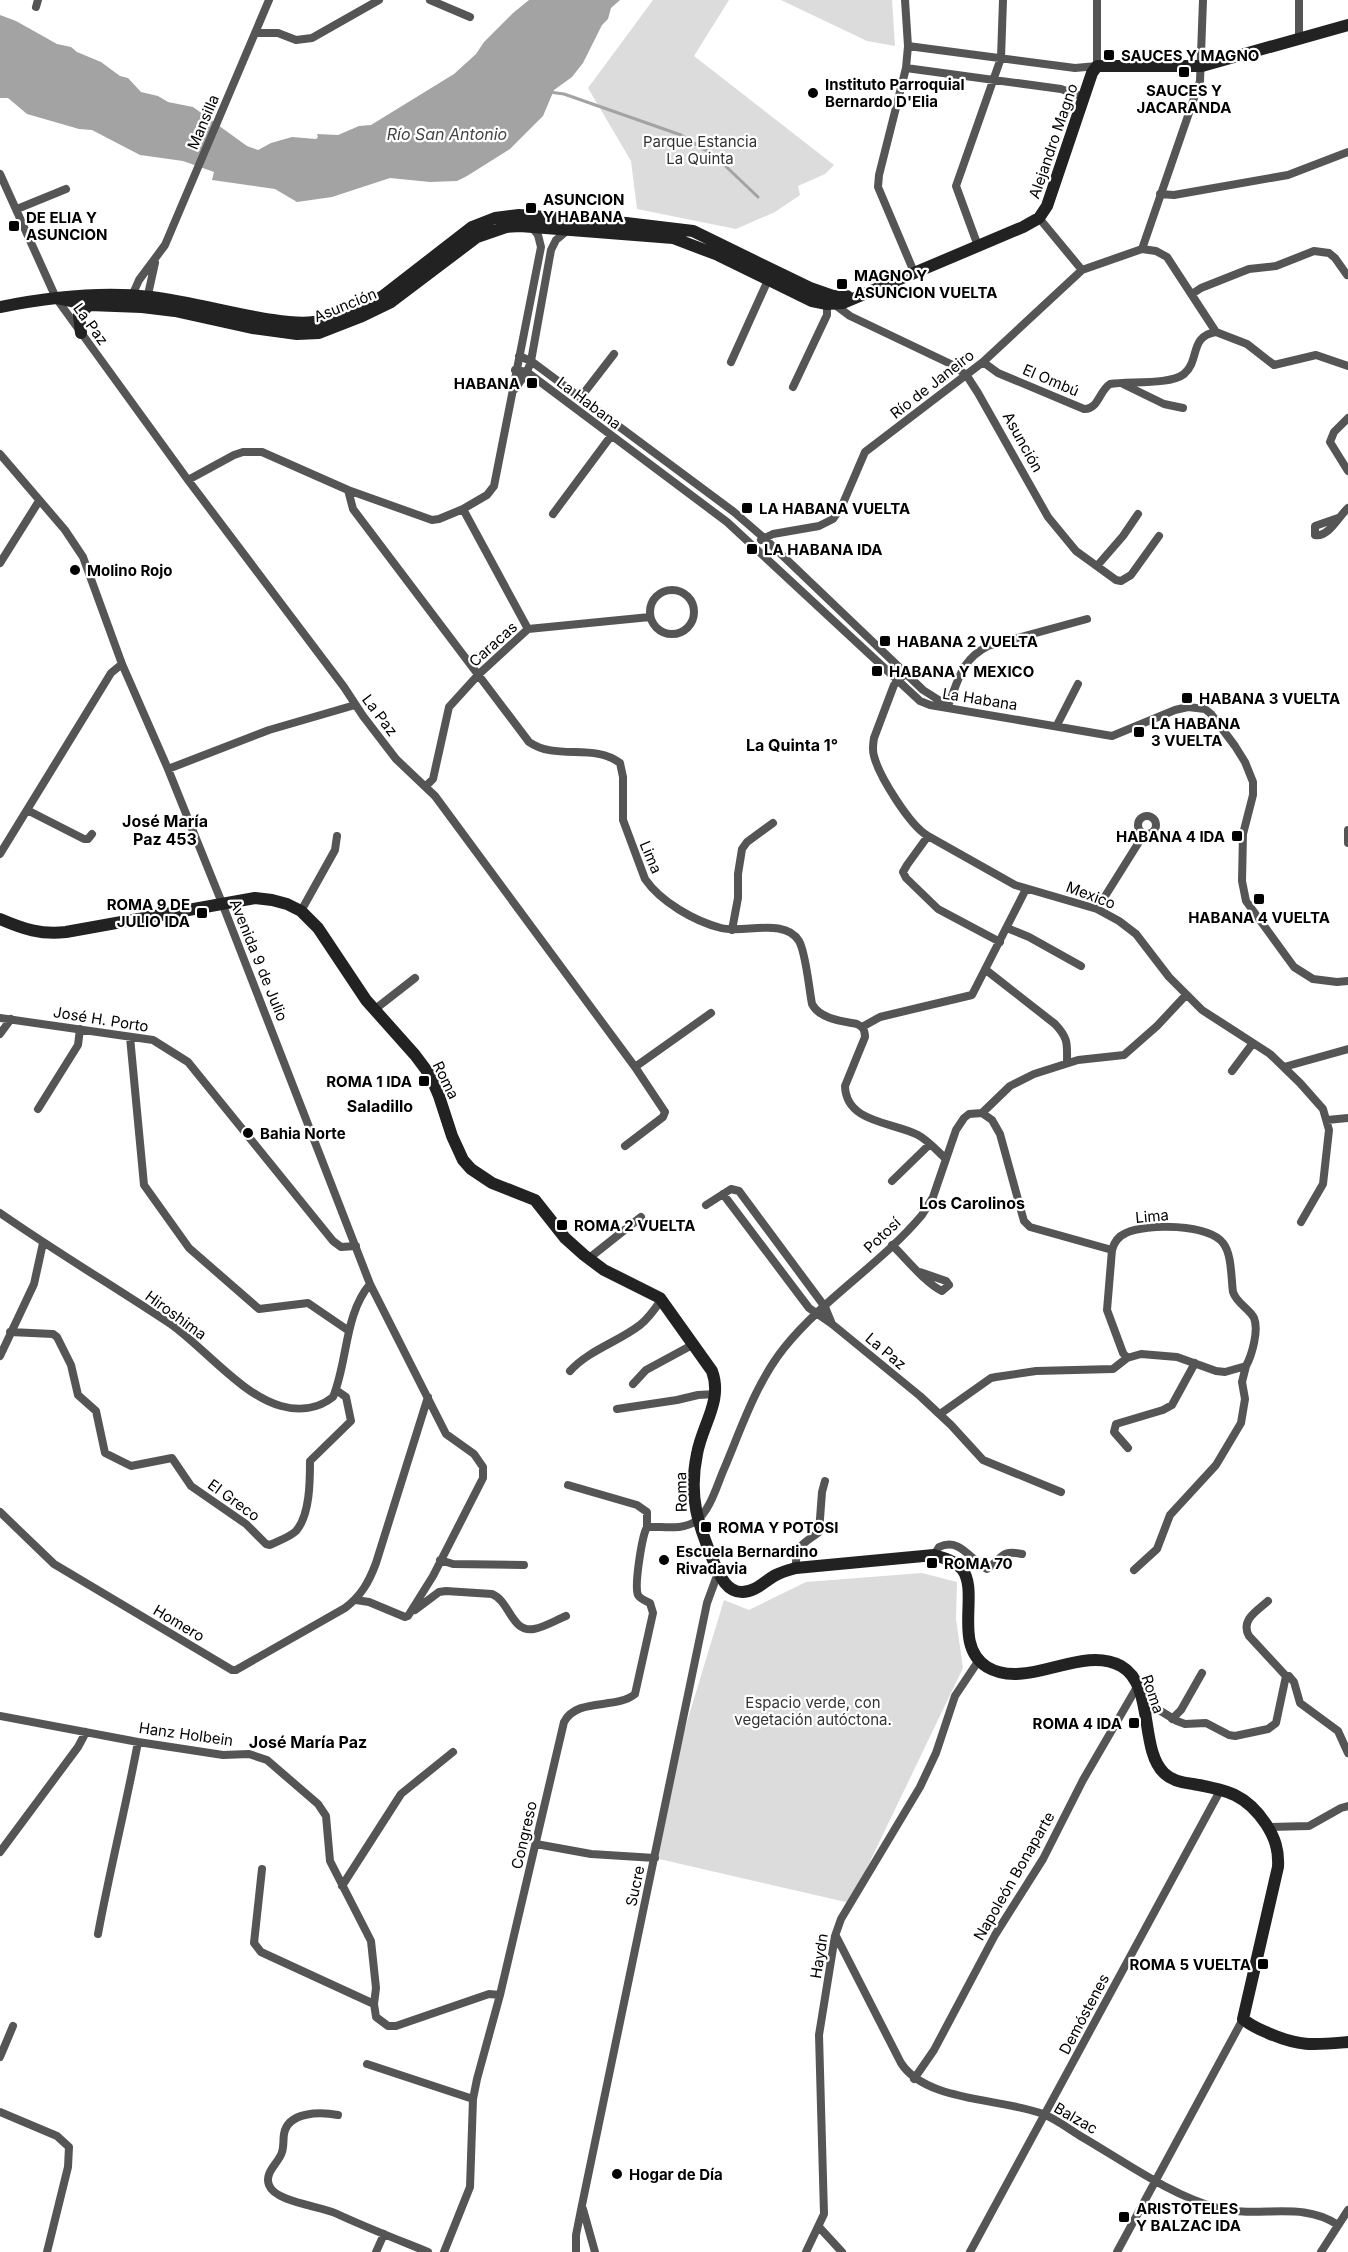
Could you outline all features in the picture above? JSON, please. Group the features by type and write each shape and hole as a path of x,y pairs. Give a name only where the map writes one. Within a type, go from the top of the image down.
{"main road":[{"path":"1097,66 1202,66 1348,25"},
{"name":"Alejandro Magno","path":"871,290 1023,227 1039,218 1047,206 1092,73 1097,66"},
{"name":"Asunción","path":"0,307 90,294 255,318 313,322 377,299 464,232 489,220 504,216 527,215 626,228 681,241 718,255 812,301 831,304"},
{"name":"Asunción","path":"56,298 89,305 138,301 252,328 308,334 319,333 360,318 391,302 477,237 506,227 531,226 568,230 626,228 693,231 810,288 833,296 847,296 871,290"},
{"path":"831,304 843,303 871,290"},
{"path":"81,333 79,315 89,305"},
{"name":"Roma","path":"0,919 32,931 56,933 255,898 287,904 301,911 324,936 374,1010 430,1075 459,1151 471,1169 492,1183 535,1200 565,1238 588,1258 604,1270 650,1292 661,1300 712,1371 716,1394 697,1453 693,1494 697,1521 718,1573 732,1590 741,1592 757,1588 775,1576 796,1568 934,1555"},
{"path":"934,1555 954,1562 964,1571 968,1588 969,1640 979,1660"},
{"name":"Roma","path":"979,1660 997,1671 1008,1674 1020,1674 1090,1661 1111,1662 1127,1671 1137,1687 1157,1764 1166,1775 1184,1783 1221,1789 1243,1798 1254,1808 1268,1827 1276,1844 1278,1867 1243,2019"},
{"path":"1243,2019 1250,2025 1297,2044 1348,2042"}],"street":[{"name":"Mansilla","path":"138,301 228,100 269,0"},
{"path":"256,33 278,33 296,40 312,38 379,0"},
{"path":"430,0 470,17"},
{"path":"905,0 908,46 906,69 879,175 878,188 914,272"},
{"path":"978,246 956,186 1001,58 1003,0"},
{"name":"Alejandro Magno","path":"1097,0 1097,66"},
{"path":"1203,0 1200,81 1142,249 1156,251 1167,257 1216,332 1246,344 1274,365 1317,355 1348,366"},
{"path":"1299,0 1299,38"},
{"path":"908,46 1075,68 1097,66"},
{"path":"906,69 1061,90 1084,97"},
{"path":"1160,194 1169,196 1288,175 1348,152"},
{"name":"La Paz","path":"0,174 56,298 355,705 396,759 426,786 635,1067 665,1113 663,1117 625,1146"},
{"path":"17,209 66,189"},
{"path":"1039,218 1083,270"},
{"path":"188,480 234,455 253,452 269,455 348,490 432,520 463,509 488,495 494,486 541,247 538,235 531,226"},
{"path":"513,392 531,362 552,250 556,240 568,230"},
{"name":"Río de Janeiro","path":"755,546 773,534 819,526 833,519 841,508 865,452 967,376 1083,270 1142,249"},
{"path":"1191,294 1249,269 1276,266 1314,251 1329,253 1347,274"},
{"name":"Mansilla","path":"138,301 138,280 159,254"},
{"path":"730,362 768,280"},
{"path":"793,387 831,304"},
{"name":"Asunción","path":"831,304 850,316 955,366 967,376 1043,511 1076,551 1116,580 1121,581 1131,575 1159,536"},
{"path":"1120,382 1178,378 1188,370 1203,336 1216,332"},
{"path":"580,398 614,354"},
{"path":"519,356 531,362 734,512 905,674 923,690 948,706 965,663 977,652 988,646 1087,619"},
{"name":"El Ombú","path":"983,362 998,373 1084,409 1093,407 1106,386 1120,382"},
{"name":"La Habana","path":"515,370 526,372 727,522 897,681 920,700 930,705 948,706 1112,736 1175,710 1197,707 1205,709 1245,762 1253,782 1253,795 1243,834 1242,881 1246,901 1294,967 1313,979 1331,982 1348,981"},
{"path":"1120,382 1164,404 1183,408"},
{"path":"1348,418 1334,432 1330,442 1348,471"},
{"path":"553,514 611,436"},
{"name":"Avenida 9 de Julio","path":"0,454 65,530 83,557 122,664 168,769 222,903 370,1284 446,1434 479,1460 483,1467 483,1478 440,1560"},
{"name":"Lima","path":"348,490 353,509 528,740 537,747 558,752 608,756 620,763 623,777 623,819 649,885 683,912 715,926 732,930 780,929 796,937 802,948 815,1011 824,1016 862,1027"},
{"path":"0,563 39,501"},
{"path":"1338,518 1348,508"},
{"path":"463,509 528,629"},
{"path":"1097,566 1123,536 1138,514"},
{"path":"678,591 690,599 693,606 693,620 684,631 677,634 670,635 657,629 650,617 652,602 663,592 678,591"},
{"name":"Caracas","path":"426,786 433,779 449,707 479,674 528,629 650,617"},
{"path":"0,854 111,673 122,664"},
{"name":"Mexico","path":"905,674 897,681 874,738 873,755 907,816 920,832 1026,889 1097,909 1130,929 1186,995 1210,1017 1270,1054 1323,1109 1327,1120"},
{"path":"1057,725 1078,684"},
{"path":"168,769 269,730 355,705"},
{"path":"27,810 84,839 88,839 92,834"},
{"path":"732,930 738,898 738,873 742,849 747,842 772,824"},
{"path":"1348,830 1348,843"},
{"path":"1097,909 1144,834"},
{"path":"301,911 335,850 337,836"},
{"path":"928,836 903,872 906,878 938,909 1000,942"},
{"path":"946,1159 915,1134 870,1119 858,1111 848,1099 845,1086 865,1037 862,1027 880,1017 968,998 976,990 1026,889"},
{"path":"1007,928 1029,937 1081,966"},
{"path":"986,970 1055,1024 1064,1034 1067,1042 1067,1063"},
{"path":"374,1010 415,978"},
{"name":"Potosí","path":"697,1521 712,1495 754,1399 770,1369 789,1342 816,1314 917,1221 929,1204 959,1123 969,1114 982,1113 1010,1086 1020,1080 1067,1063 1124,1055 1157,1026 1186,995"},
{"path":"635,1067 711,1013"},
{"name":"José H. Porto","path":"0,1017 153,1040 188,1062 333,1241 341,1247 356,1246"},
{"path":"0,1034 11,1019"},
{"path":"38,1109 78,1045 80,1029"},
{"path":"130,1037 142,1181 189,1248 259,1309 308,1303 349,1331"},
{"path":"1232,1071 1253,1043"},
{"path":"1284,1067 1348,1049"},
{"path":"982,1113 992,1120 1000,1134 1024,1221 1035,1229 1112,1250 1107,1310 1127,1358"},
{"path":"1300,1222 1323,1184 1328,1140 1327,1120 1348,1118"},
{"path":"892,1180 930,1144"},
{"path":"706,1205 731,1189 739,1191 825,1307 832,1324"},
{"name":"La Paz","path":"723,1194 809,1308 832,1324 940,1414 983,1460 1061,1492"},
{"name":"Hiroshima","path":"0,1214 173,1326 243,1384 272,1402 281,1406 307,1408 326,1402 333,1397 336,1390"},
{"path":"588,1258 641,1217"},
{"name":"Lima","path":"1112,1250 1121,1236 1142,1228 1190,1227 1220,1238 1228,1251 1235,1299 1254,1318 1255,1325 1246,1366"},
{"path":"0,1356 6,1336 34,1284 43,1243"},
{"path":"892,1245 920,1272"},
{"path":"336,1390 349,1331 364,1292 370,1284"},
{"path":"570,1371 578,1362 640,1325 661,1300"},
{"name":"El Greco","path":"6,1336 53,1334 57,1337 71,1365 78,1395 96,1411 105,1453 131,1466 172,1458 191,1486 246,1524 266,1544 270,1545 295,1531 309,1498 310,1461 351,1421 346,1397 336,1390"},
{"path":"633,1384 646,1370 694,1344"},
{"path":"940,1414 991,1378 1036,1371 1113,1369 1127,1358 1141,1354 1171,1356 1216,1371 1225,1372 1246,1366 1242,1382 1245,1400 1241,1423 1216,1465 1170,1515 1157,1549 1134,1570"},
{"path":"1128,1448 1114,1432 1116,1424 1163,1410 1172,1405 1195,1364"},
{"path":"617,1410 698,1395 716,1394"},
{"path":"428,1397 371,1576 356,1600 369,1602 405,1617 439,1592 492,1594 503,1601 516,1623 526,1629 533,1629 566,1617"},
{"path":"796,1568 798,1549 819,1532 825,1481"},
{"path":"568,1485 637,1505 647,1512 647,1527 678,1528 697,1521"},
{"name":"Homero","path":"0,1512 54,1564 232,1670 236,1670 356,1600"},
{"name":"Congreso","path":"444,2252 470,2187 473,2099 477,2079 500,1995 564,1722 575,1710 626,1700 635,1694 653,1613 650,1604 639,1596 638,1592 641,1546 647,1527"},
{"path":"934,1555 939,1547 953,1544 959,1546 987,1569 1001,1555 1013,1552 1022,1554"},
{"path":"412,1612 440,1560 453,1564 524,1565"},
{"name":"Sucre","path":"576,2252 576,2235 582,2205 706,1603 718,1573"},
{"path":"1268,1601 1247,1622 1245,1629 1286,1676 1293,1678 1300,1703 1338,1731 1348,1753"},
{"name":"Haydn","path":"806,2252 824,2214 819,2035 836,1935 841,1919 920,1787 936,1752 956,1696 979,1660"},
{"path":"1172,1719 1181,1710 1202,1673"},
{"path":"1144,1711 1159,1710 1185,1724 1206,1723 1235,1736 1268,1729 1276,1723 1286,1676"},
{"name":"Napoleón Bonaparte","path":"914,2079 934,2050 995,1935 1043,1858 1083,1780 1137,1687"},
{"name":"Hanz Holbein","path":"0,1716 138,1742 223,1755 249,1754 267,1760 323,1811 327,1823 328,1853 342,1886 371,1941 376,1988 374,2004"},
{"path":"0,1852 78,1747 86,1732"},
{"path":"99,1934 110,1866 121,1829 138,1742"},
{"path":"342,1886 401,1794 453,1752"},
{"name":"Demóstenes","path":"970,2252 1221,1789"},
{"path":"1268,1827 1309,1826 1348,1806"},
{"path":"536,1844 591,1854 655,1858"},
{"path":"262,1869 254,1943 256,1947 261,1952 374,2004 376,2017 388,2026 489,1994 500,1995"},
{"path":"836,1935 901,2063 914,2079"},
{"path":"1117,2252 1243,2019"},
{"path":"0,2057 13,2026"},
{"path":"367,2064 473,2099"},
{"name":"Balzac","path":"914,2079 943,2091 1045,2115 1155,2180 1205,2204 1221,2209 1304,2212 1325,2217 1338,2225"},
{"path":"0,2112 57,2136 69,2147 68,2167 47,2252"},
{"path":"338,2115 310,2112 289,2123 283,2136 282,2154 271,2169 268,2183 271,2189 304,2205 333,2212 428,2252"},
{"name":"Sucre","path":"582,2205 595,2250"},
{"path":"1321,2252 1348,2210"},
{"path":"819,2227 842,2252"},
{"path":"376,2252 384,2234"},
{"path":"595,2250 605,2252"}],"green space":[{"name":"Parque Estancia La Quinta","path":"653,0 729,0 694,56 834,165 825,174 798,186 800,195 775,212 736,229 637,209 631,161 588,88"},
{"path":"781,0 892,0 895,46 867,41"},
{"name":"Espacio verde, con vegetación autóctona.","path":"922,1573 957,1582 956,1619 963,1668 850,1903 655,1858 669,1781 724,1600 749,1610 806,1582"}],"water":[{"name":"Río San Antonio","path":"529,0 620,0 611,8 608,19 602,25 583,63 572,77 554,90 543,116 510,149 457,181 430,182 390,178 332,197 297,202 275,189 212,180 214,172 183,161 140,155 92,130 79,129 27,114 8,98 0,98 0,15 16,21 57,44 71,47 101,62 120,76 128,78 141,92 158,96 168,102 193,107 247,146 258,150 271,143 292,137 316,139 317,134 338,135 359,126 371,125 454,74 476,54 484,42 513,13"}],"waterway":[{"path":"549,92 564,94 681,135 715,156 758,197"}],"place":[{"name":"SAUCES Y MAGNO","path":"1109,55"},
{"name":"SAUCES Y JACARANDA","path":"1184,72"},
{"name":"Instituto Parroquial Bernardo D'Elia","path":"813,93"},
{"name":"ASUNCION Y HABANA","path":"531,208"},
{"name":"DE ELIA Y ASUNCION","path":"14,226"},
{"name":"MAGNO Y ASUNCION VUELTA","path":"842,284"},
{"name":"HABANA","path":"532,383"},
{"name":"LA HABANA VUELTA","path":"747,508"},
{"name":"LA HABANA IDA","path":"752,549"},
{"name":"Molino Rojo","path":"75,570"},
{"name":"HABANA 2 VUELTA","path":"885,641"},
{"name":"HABANA Y MEXICO","path":"877,671"},
{"name":"HABANA 3 VUELTA","path":"1187,698"},
{"name":"LA HABANA 3 VUELTA","path":"1139,732"},
{"name":"HABANA 4 IDA","path":"1237,836"},
{"name":"HABANA 4 VUELTA","path":"1259,899"},
{"name":"ROMA 9 DE JULIO IDA","path":"202,913"},
{"name":"ROMA 1 IDA","path":"424,1081"},
{"name":"Bahia Norte","path":"248,1133"},
{"name":"ROMA 2 VUELTA","path":"562,1225"},
{"name":"ROMA Y POTOSI","path":"706,1527"},
{"name":"Escuela Bernardino Rivadavia","path":"664,1560"},
{"name":"ROMA 70","path":"932,1563"},
{"name":"ROMA 4 IDA","path":"1134,1723"},
{"name":"ROMA 5 VUELTA","path":"1263,1964"},
{"name":"Hogar de Día","path":"617,2174"},
{"name":"ARISTOTELES Y BALZAC IDA","path":"1124,2217"}],"district":[{"name":"La Quinta 1°","path":"792,745"},
{"name":"José María Paz 453","path":"165,830"},
{"name":"Saladillo","path":"380,1106"},
{"name":"Los Carolinos","path":"972,1203"},
{"name":"José María Paz","path":"308,1742"}]}
